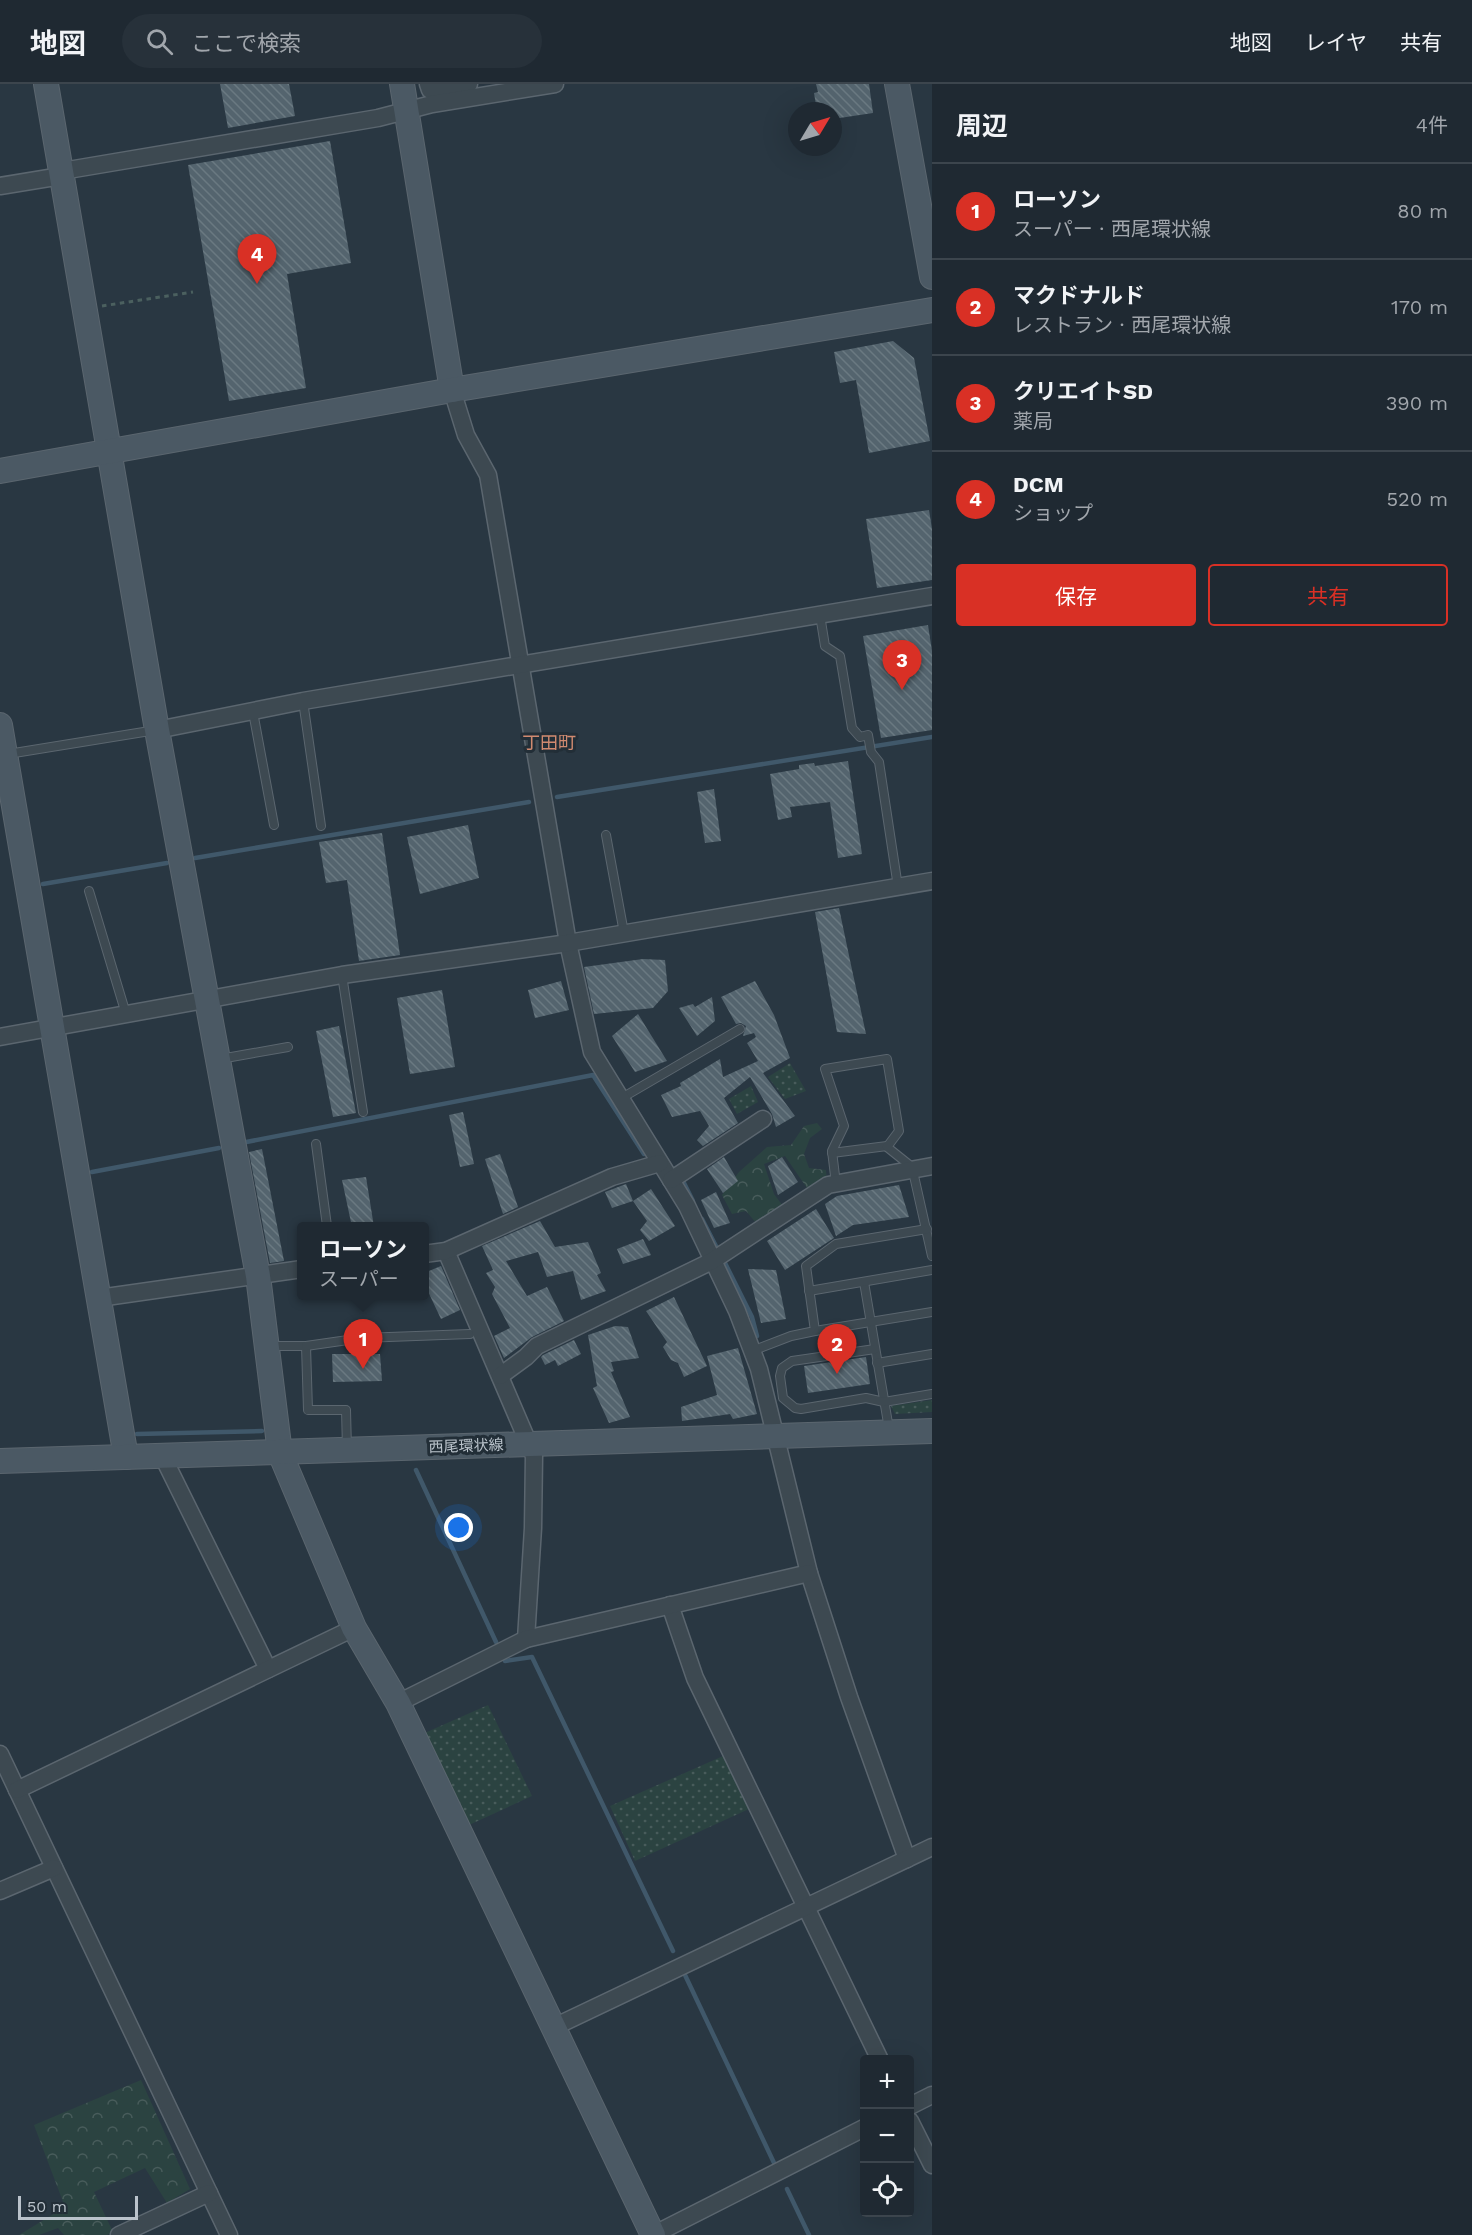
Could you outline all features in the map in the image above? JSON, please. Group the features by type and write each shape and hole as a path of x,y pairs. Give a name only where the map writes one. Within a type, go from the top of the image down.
{"street":[{"path":"46,84 157,730 258,1276 264,1346 280,1454 354,1628 398,1703 653,2235 860,2130"},
{"path":"402,84 453,390 466,435 488,475 568,943 592,1052 720,1256 752,1351 809,1574 849,1697 907,1859"},
{"path":"428,84 430,90 469,84"},
{"path":"0,186 555,84"},
{"path":"897,84 932,277"},
{"path":"0,471 453,390 932,310"},
{"path":"157,730 303,701 932,596"},
{"path":"0,725 126,1457"},
{"path":"0,1037 342,975 568,943 932,881"},
{"path":"671,1180 763,1119"},
{"path":"429,1253 446,1251 612,1177 660,1163"},
{"path":"500,1376 537,1346 720,1256 828,1185 912,1167 932,1166"},
{"path":"446,1251 534,1456 533,1528 526,1639"},
{"path":"99,1298 297,1270"},
{"name":"西尾環状線","path":"0,1461 280,1454 347,1449 932,1431"},
{"path":"163,1456 268,1669"},
{"path":"398,1703 526,1639 809,1574"},
{"path":"670,1605 695,1678 878,2055"},
{"path":"17,1790 354,1628"},
{"path":"0,1754 229,2235"},
{"path":"554,2027 932,1847"},
{"path":"0,1891 54,1868"},
{"path":"914,2104 932,2095"},
{"path":"914,2131 932,2165"},
{"path":"120,2235 209,2193"}],"lane":[{"path":"820,615 825,646 840,656 852,728 860,737 868,735 870,748 879,762 898,887"},
{"path":"303,701 321,826"},
{"path":"253,712 273,825"},
{"path":"5,754 157,730"},
{"path":"606,836 624,933"},
{"path":"89,891 126,1014"},
{"path":"342,975 363,1112"},
{"path":"620,1099 740,1029"},
{"path":"217,1060 288,1047"},
{"path":"832,1153 887,1146 899,1131 887,1059 825,1069 844,1126 832,1153 836,1184"},
{"path":"316,1144 326,1222"},
{"path":"887,1146 912,1167 932,1256"},
{"path":"815,1332 806,1266 836,1244 927,1229"},
{"path":"809,1291 932,1270"},
{"path":"864,1282 889,1431"},
{"path":"752,1351 790,1336 932,1312"},
{"path":"264,1346 306,1346 362,1338 470,1334"},
{"path":"306,1346 308,1410 346,1410 347,1449"},
{"path":"875,1349 792,1361 782,1368 780,1376 783,1398 795,1408 801,1409 866,1398 884,1402 932,1394"},
{"path":"877,1363 932,1354"}],"path":[{"path":"85,309 193,292"}],"green space":[{"path":"790,1063 806,1091 785,1099 768,1077"},
{"path":"751,1086 758,1102 737,1114 729,1099"},
{"path":"817,1123 822,1129 810,1138 804,1154 809,1168 826,1170 827,1183 809,1191 785,1156 764,1164 774,1194 783,1206 757,1224 746,1211 732,1214 722,1195 739,1172 767,1147 791,1145 804,1126"},
{"path":"932,1400 932,1412 895,1414 891,1406"},
{"path":"488,1705 532,1796 469,1825 420,1735"},
{"path":"723,1756 749,1809 635,1861 610,1806"},
{"path":"141,2080 190,2189 167,2203 145,2168 94,2192 113,2232 107,2235 64,2235 58,2228 39,2235 19,2235 65,2207 34,2125"}],"building":[{"path":"220,84 289,84 295,116 228,128"},
{"path":"816,84 869,84 873,113 842,118 842,102 816,102 814,93 818,92"},
{"path":"330,141 351,263 287,274 306,388 229,401 188,165"},
{"path":"893,341 914,358 930,441 869,453 856,380 840,383 834,352"},
{"path":"929,510 932,529 932,580 877,588 866,519"},
{"path":"928,625 932,651 932,730 881,738 863,636"},
{"path":"848,761 862,854 838,858 830,802 790,807 792,817 778,820 770,774 799,769 799,765 814,763 815,766"},
{"path":"714,789 721,841 705,843 697,792"},
{"path":"468,825 479,878 420,894 407,837"},
{"path":"382,833 400,955 359,961 347,880 326,883 319,842"},
{"path":"839,908 866,1034 837,1032 815,912"},
{"path":"643,959 665,960 668,991 653,1008 594,1014 584,967"},
{"path":"561,981 569,1010 535,1018 528,990"},
{"path":"755,981 774,1015 790,1058 763,1073 795,1116 776,1127 772,1114 750,1077 724,1098 738,1123 703,1146 697,1140 709,1126 700,1111 672,1117 661,1095 681,1086 680,1083 720,1059 723,1077 758,1061 747,1043 756,1037 754,1033 743,1036 746,1026 741,1023 736,1024 721,997"},
{"path":"442,990 455,1067 410,1074 397,998"},
{"path":"712,997 715,1021 697,1036 679,1008 693,1004 695,1007"},
{"path":"638,1014 667,1061 635,1072 612,1036"},
{"path":"339,1026 356,1113 333,1117 316,1031"},
{"path":"463,1112 474,1164 460,1167 449,1115"},
{"path":"262,1149 284,1261 270,1263 249,1152"},
{"path":"500,1154 518,1207 503,1214 485,1159"},
{"path":"724,1157 738,1181 723,1193 707,1169"},
{"path":"782,1157 798,1182 778,1195 768,1166"},
{"path":"366,1177 373,1222 351,1222 342,1180"},
{"path":"626,1184 633,1201 612,1208 605,1192"},
{"path":"899,1185 909,1217 853,1225 836,1236 825,1204 837,1196"},
{"path":"651,1189 675,1226 649,1241 640,1230 647,1221 633,1201"},
{"path":"716,1192 730,1223 714,1228 701,1200"},
{"path":"816,1209 834,1238 785,1270 767,1241"},
{"path":"540,1221 555,1247 588,1242 601,1273 597,1275 606,1291 581,1300 573,1271 547,1277 538,1252 506,1261 527,1296 547,1287 564,1321 532,1337 504,1358 494,1336 510,1328 492,1294 495,1287 486,1273 493,1270 482,1246"},
{"path":"643,1239 651,1255 623,1264 617,1249"},
{"path":"441,1266 460,1310 441,1319 429,1294 429,1271"},
{"path":"748,1269 776,1270 786,1319 761,1323"},
{"path":"674,1297 707,1366 684,1377 678,1363 671,1360 663,1347 667,1342 646,1311"},
{"path":"615,1326 628,1327 639,1358 611,1362 614,1371 611,1372 630,1417 609,1423 593,1388 597,1386 588,1335"},
{"path":"574,1340 581,1354 558,1366 555,1360 545,1365 541,1357 543,1355"},
{"path":"738,1348 757,1414 733,1419 730,1414 682,1421 681,1407 717,1395 707,1356"},
{"path":"332,1354 380,1354 382,1381 333,1382"},
{"path":"866,1357 870,1384 808,1393 804,1366"}],"waterway":[{"path":"557,797 932,737"},
{"path":"195,858 529,802"},
{"path":"43,884 167,863"},
{"path":"241,1143 593,1075 644,1154"},
{"path":"92,1172 219,1148"},
{"path":"681,1177 693,1201"},
{"path":"702,1219 719,1252"},
{"path":"723,1259 752,1317 757,1336"},
{"path":"137,1434 262,1431"},
{"path":"416,1470 496,1642"},
{"path":"505,1661 532,1657 673,1951"},
{"path":"685,1975 775,2165"},
{"path":"787,2189 809,2235"}],"place":[{"name":"DCM","path":"257,284"},
{"name":"クリエイトSD","path":"902,690"},
{"name":"ローソン","path":"363,1369"},
{"name":"マクドナルド","path":"837,1374"}],"district":[{"name":"丁田町","path":"549,743"}]}
